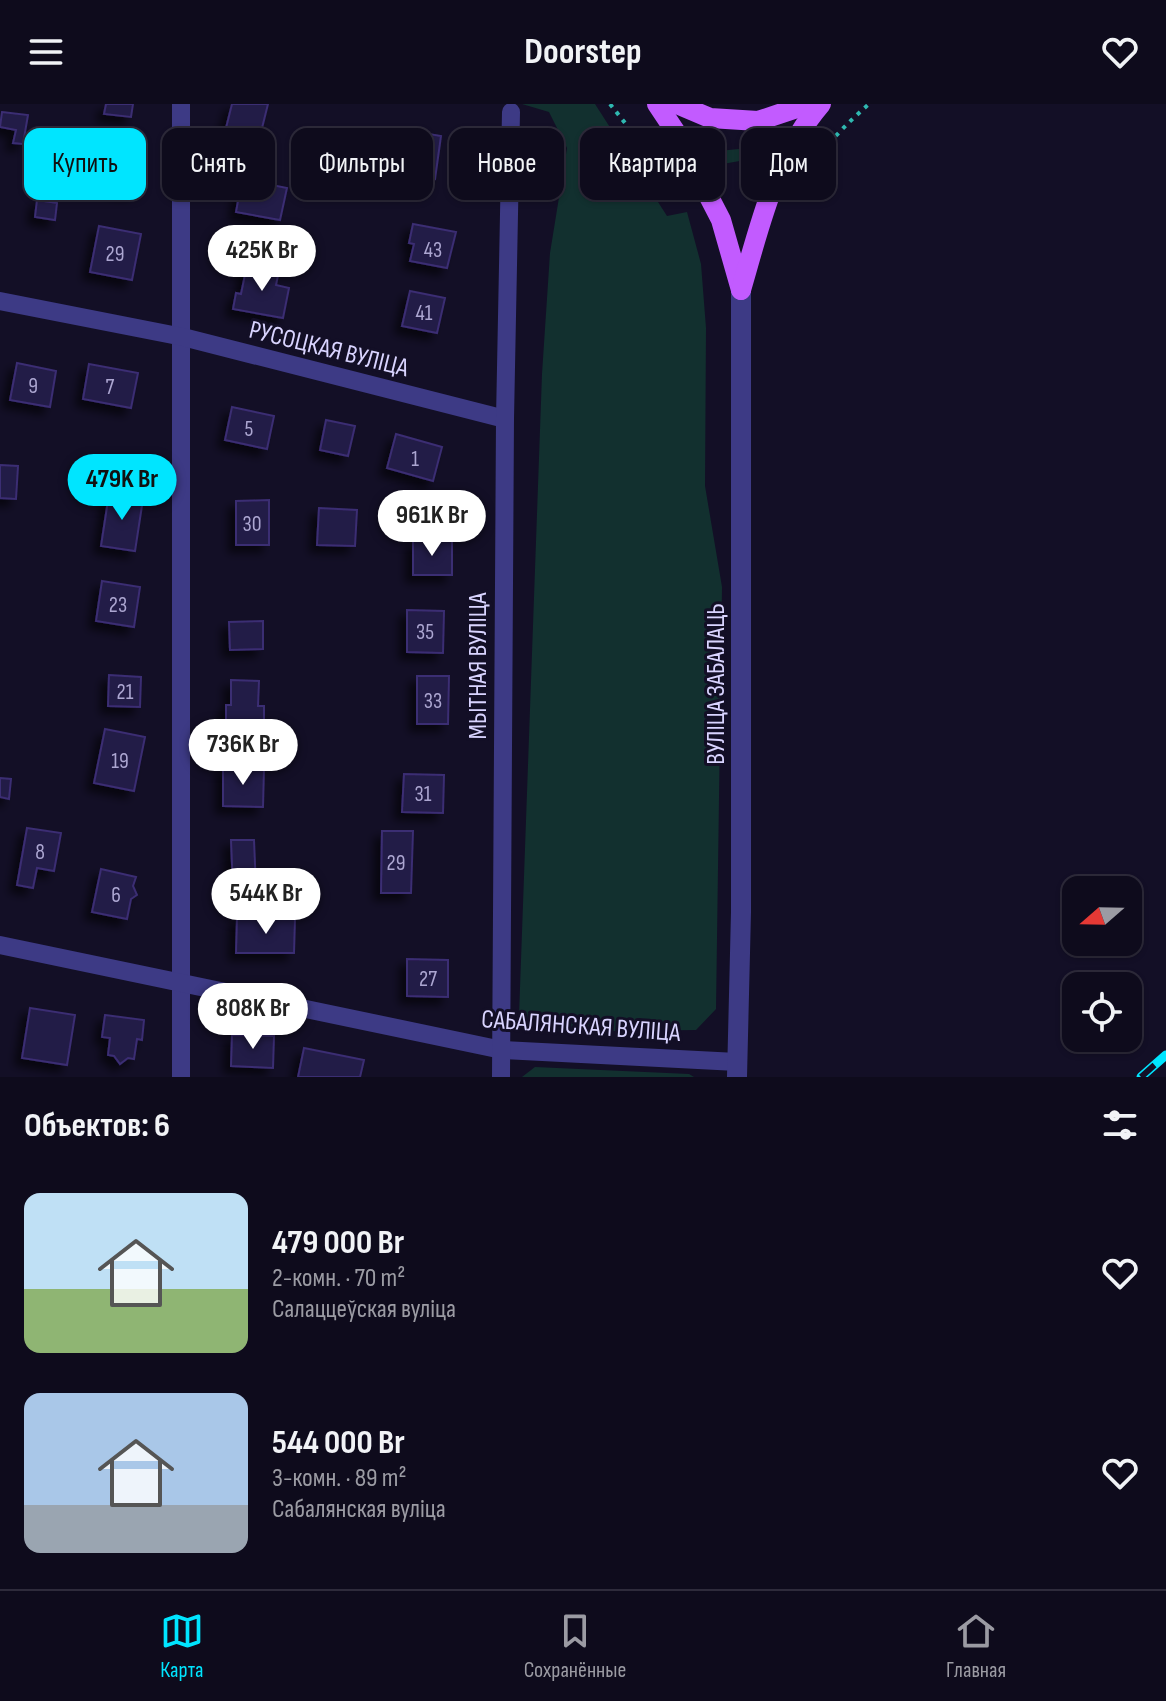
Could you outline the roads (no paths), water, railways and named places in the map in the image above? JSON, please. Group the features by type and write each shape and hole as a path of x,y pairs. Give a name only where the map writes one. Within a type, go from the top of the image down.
{"main road":[{"path":"657,104 675,131 721,220 741,290"},
{"path":"677,104 710,118 758,121 809,104"},
{"path":"741,290 772,186 799,130 821,104"}],"street":[{"path":"181,104 181,1077"},
{"name":"МЫТНАЯ ВУЛІЦА","path":"501,1077 505,419 511,112"},
{"name":"ВУЛІЦА ЗАБАЛАЦЬ","path":"737,1069 741,912 741,290"},
{"name":"РУСОЦКАЯ ВУЛІЦА","path":"0,301 183,337 505,419"},
{"name":"САБАЛЯНСКАЯ ВУЛІЦА","path":"0,945 502,1050 737,1069"}],"railway":[{"path":"1141,1077 1166,1055"}]}
